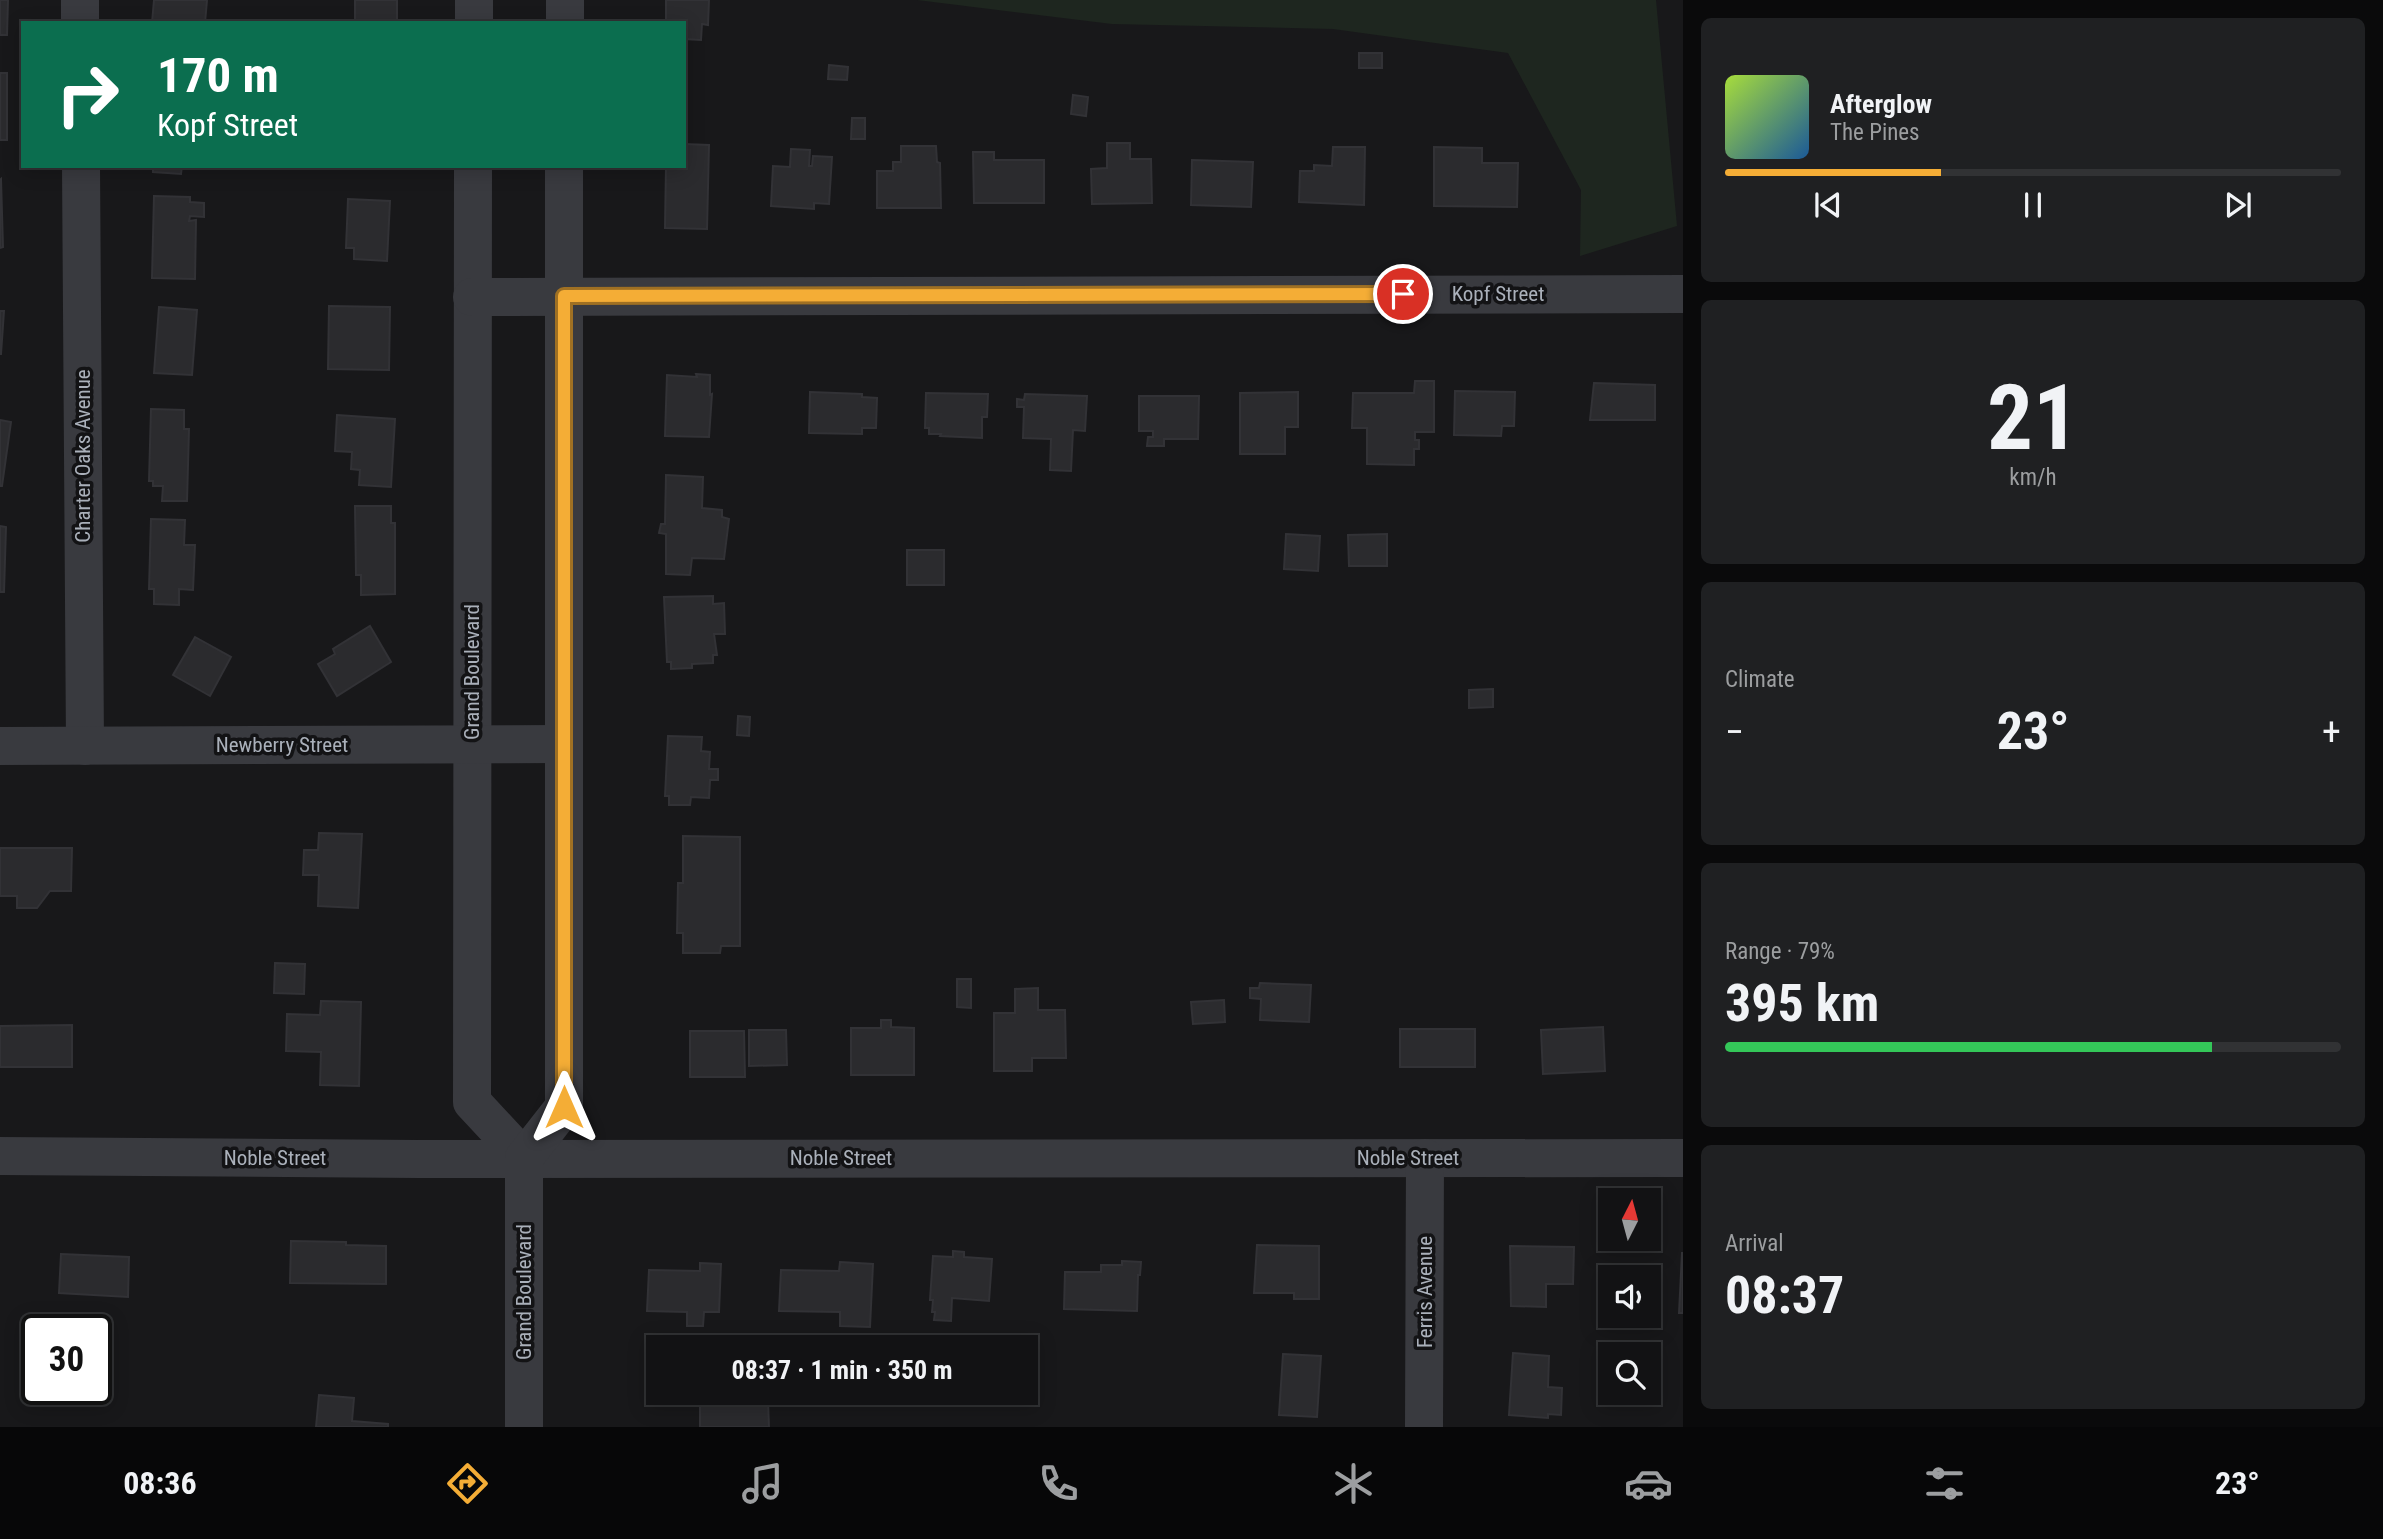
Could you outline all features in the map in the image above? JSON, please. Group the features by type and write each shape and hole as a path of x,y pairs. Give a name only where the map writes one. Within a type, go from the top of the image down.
{"street":[{"path":"80,0 80,21"},
{"path":"474,0 474,21"},
{"path":"565,0 565,21"},
{"name":"Charter Oaks Avenue","path":"81,168 85,746"},
{"name":"Grand Boulevard","path":"473,168 472,1102 524,1158 524,1427"},
{"path":"524,1158 564,1107 564,168"},
{"name":"Kopf Street","path":"472,297 1683,294"},
{"name":"Newberry Street","path":"0,746 564,744"},
{"name":"Noble Street","path":"0,1156 1683,1158"},
{"name":"Ferris Avenue","path":"1424,1427 1425,1158"}],"shaded area":[{"path":"917,0 1656,0 1677,226 1580,256 1581,190 1508,53 1333,29 1112,24"}],"building":[{"path":"0,0 8,0 7,35 0,35"},
{"path":"154,0 207,0 205,21 152,21"},
{"path":"355,0 397,0 397,21 355,21"},
{"path":"666,0 709,0 708,25 702,24 701,40 686,39 686,21 666,21"},
{"path":"1359,53 1382,53 1382,68 1359,68"},
{"path":"829,65 848,67 847,80 828,79"},
{"path":"0,73 7,73 7,140 0,140"},
{"path":"1073,95 1088,97 1086,116 1071,114"},
{"path":"852,118 865,118 865,139 851,139"},
{"path":"1107,143 1130,143 1130,159 1151,159 1152,203 1092,204 1091,169 1107,168"},
{"path":"686,144 709,145 707,229 665,228 666,168 686,168"},
{"path":"901,146 936,146 937,162 940,163 941,208 877,208 877,171 893,171 893,162 901,162"},
{"path":"1333,147 1365,147 1364,205 1299,202 1300,171 1314,171 1314,165 1332,166"},
{"path":"1434,147 1482,148 1482,163 1518,163 1517,207 1434,206"},
{"path":"791,149 810,150 809,166 812,166 813,156 832,157 829,204 814,203 814,209 771,206 773,166 790,167"},
{"path":"973,152 994,152 994,160 1044,160 1044,203 974,203"},
{"path":"1192,160 1253,162 1251,207 1191,205"},
{"path":"153,168 182,168 181,174 153,172"},
{"path":"0,180 3,247 0,248"},
{"path":"154,196 190,197 190,202 204,203 204,217 190,216 189,221 196,220 195,279 152,278"},
{"path":"348,199 390,201 387,261 354,259 354,248 346,248"},
{"path":"329,306 390,307 389,370 328,369"},
{"path":"159,307 197,310 192,375 154,373"},
{"path":"0,311 4,311 1,354 0,354"},
{"path":"696,374 710,375 710,395 712,394 709,437 665,436 667,375 697,377"},
{"path":"1415,381 1434,381 1434,432 1415,432 1419,449 1414,449 1414,465 1367,464 1367,428 1352,428 1353,393 1414,393"},
{"path":"1594,383 1655,385 1655,420 1590,420"},
{"path":"1455,391 1515,392 1514,426 1502,426 1501,436 1454,435"},
{"path":"810,392 862,394 862,397 877,398 876,428 862,428 862,434 809,433"},
{"path":"1298,392 1298,427 1285,427 1285,454 1240,454 1240,393"},
{"path":"926,393 988,394 987,417 982,417 982,438 929,434 929,428 925,428"},
{"path":"1025,394 1087,396 1085,431 1073,430 1071,471 1050,470 1051,439 1023,438 1024,407 1017,407 1017,399 1024,400"},
{"path":"1139,396 1199,396 1198,439 1164,439 1164,446 1147,446 1148,437 1153,437 1153,431 1139,431"},
{"path":"151,409 184,410 184,429 189,429 187,501 162,501 163,486 153,486 153,481 149,481"},
{"path":"337,415 395,419 391,487 359,485 360,470 351,469 352,452 335,451"},
{"path":"0,420 11,422 2,486 0,486"},
{"path":"666,475 703,477 702,508 722,510 722,517 729,519 724,559 692,558 690,575 666,574 666,534 659,533 661,524 665,524"},
{"path":"355,506 391,506 391,523 395,523 395,594 361,595 361,575 356,575"},
{"path":"151,519 185,520 184,545 195,545 193,590 179,589 179,605 154,604 154,589 149,589"},
{"path":"0,526 6,527 4,592 0,592"},
{"path":"1286,534 1320,536 1318,571 1284,569"},
{"path":"1387,534 1387,566 1349,566 1348,535"},
{"path":"907,550 944,550 944,585 907,585"},
{"path":"713,596 713,604 724,603 725,634 714,634 717,655 713,655 713,663 671,669 671,662 667,662 664,597"},
{"path":"370,626 391,662 337,696 318,664 335,654 333,649"},
{"path":"195,637 231,657 210,696 173,675"},
{"path":"1493,689 1493,707 1469,708 1469,690"},
{"path":"738,716 750,717 749,736 737,735"},
{"path":"668,736 702,737 701,751 710,752 709,769 718,769 718,780 710,780 709,798 691,797 690,805 669,805 669,796 665,796"},
{"path":"319,833 362,834 358,908 318,906 319,875 303,875 304,850 318,850"},
{"path":"683,836 740,837 740,946 721,946 720,953 683,953 683,933 677,933 678,883 683,883"},
{"path":"0,848 72,848 71,891 50,891 37,908 17,908 17,896 0,896"},
{"path":"275,963 305,964 304,994 274,993"},
{"path":"957,979 971,979 971,1008 957,1007"},
{"path":"1260,983 1311,985 1309,1022 1260,1020 1261,999 1250,998 1250,988 1259,988"},
{"path":"1038,988 1038,1010 1065,1010 1066,1058 1032,1058 1032,1071 994,1071 994,1013 1015,1013 1015,989"},
{"path":"1224,1000 1225,1022 1193,1024 1191,1002"},
{"path":"321,1001 361,1002 359,1086 320,1085 321,1052 286,1051 287,1014 320,1015"},
{"path":"881,1020 891,1020 891,1027 914,1028 914,1075 851,1075 851,1028 881,1028"},
{"path":"72,1025 72,1067 0,1067 0,1026"},
{"path":"1603,1027 1605,1071 1543,1074 1541,1030"},
{"path":"1400,1029 1475,1029 1475,1067 1400,1067"},
{"path":"749,1030 786,1030 787,1065 749,1066"},
{"path":"690,1031 744,1031 745,1077 690,1077"},
{"path":"291,1241 386,1246 386,1284 290,1283"},
{"path":"1257,1245 1319,1246 1319,1299 1294,1299 1294,1293 1254,1293"},
{"path":"1510,1246 1574,1247 1573,1284 1546,1284 1546,1307 1511,1306"},
{"path":"953,1251 964,1252 964,1257 992,1259 989,1301 952,1298 951,1321 934,1320 933,1300 930,1300 933,1256 953,1257"},
{"path":"1682,1253 1683,1313 1679,1313"},
{"path":"61,1254 129,1257 128,1297 59,1293"},
{"path":"1122,1261 1141,1262 1137,1311 1064,1309 1065,1272 1101,1272 1101,1265 1122,1265"},
{"path":"840,1262 873,1264 870,1327 840,1326 840,1312 779,1311 781,1270 839,1271"},
{"path":"700,1263 721,1264 719,1312 704,1312 703,1326 687,1326 687,1312 647,1311 649,1270 700,1271"},
{"path":"1513,1353 1549,1356 1548,1387 1562,1388 1561,1415 1548,1414 1548,1418 1509,1415"},
{"path":"1283,1354 1321,1356 1317,1417 1279,1415"},
{"path":"319,1395 354,1398 352,1421 388,1424 388,1427 316,1427"},
{"path":"700,1405 768,1405 769,1427 700,1427"}],"route":[{"path":"564,1107 564,296 1403,294"}]}
